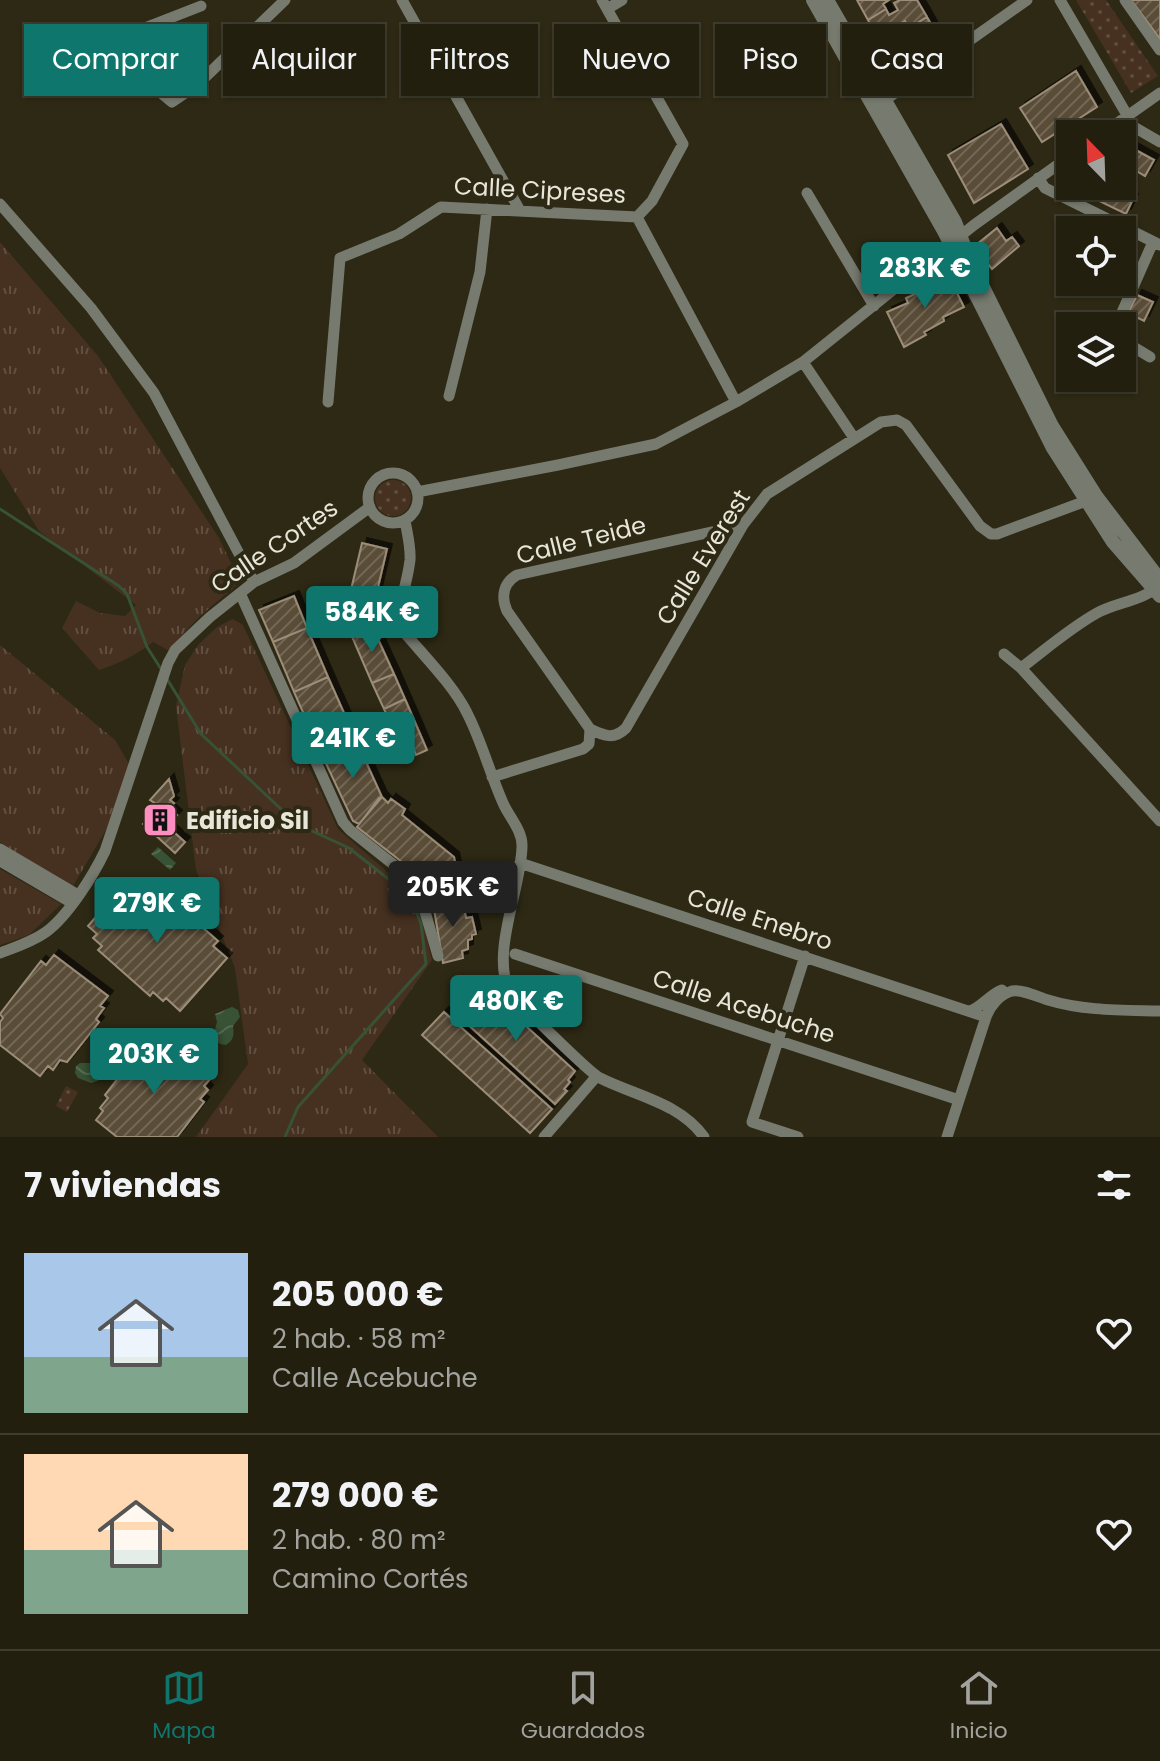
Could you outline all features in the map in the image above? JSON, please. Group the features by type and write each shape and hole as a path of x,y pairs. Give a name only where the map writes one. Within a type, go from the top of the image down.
{"street":[{"path":"201,6 142,29 128,44 130,67 172,102 197,85 285,0"},
{"path":"402,0 519,209"},
{"path":"622,0 604,4 683,144 652,201 637,217"},
{"path":"813,0 955,242 1052,426 1159,588"},
{"path":"827,0 955,222 955,242 1053,448 1113,542 1159,588"},
{"path":"885,100 1027,0"},
{"path":"1060,0 1134,127 1160,142"},
{"path":"1125,0 1160,50"},
{"path":"1122,120 1160,93"},
{"path":"417,492 656,444 803,362 974,225 1056,166"},
{"path":"1038,178 1045,188 1157,243 1123,312"},
{"path":"807,193 874,306"},
{"path":"0,204 91,308 154,393 254,582"},
{"name":"Calle Cipreses","path":"328,402 340,258 399,234 441,207 637,217 736,402"},
{"path":"449,396 480,272 487,209"},
{"path":"1136,348 1150,357"},
{"path":"803,362 854,438"},
{"name":"Calle Everest","path":"590,729 610,737 626,728 743,525 767,494 881,422 892,419 906,425 980,526 991,534 1086,501"},
{"path":"389,474 404,476 417,492 414,511 397,523 388,523 374,514 370,507 372,486 376,480 389,474"},
{"name":"Calle Cortes","path":"0,953 42,935 63,917 97,867 175,650 254,582 294,563 370,507"},
{"path":"405,520 410,557 400,604 404,632 457,696 467,713 522,841 504,950 503,971 510,992 596,1077 676,1111 695,1125 704,1137"},
{"name":"Calle Teide","path":"590,729 507,611 505,586 517,575 743,525"},
{"path":"1021,668 1085,620 1159,588"},
{"path":"240,593 343,822 418,888 438,956"},
{"path":"1004,654 1021,668 1160,821"},
{"path":"492,777 583,749 589,744 590,729"},
{"path":"0,849 75,899"},
{"path":"0,861 75,899"},
{"name":"Calle Enebro","path":"520,863 986,1017"},
{"name":"Calle Acebuche","path":"515,954 959,1100"},
{"path":"798,1137 752,1122 805,956"},
{"path":"970,1011 994,993 1004,990 1025,992 1070,1006 1160,1011"},
{"path":"947,1137 986,1017 993,1003 1012,991"},
{"path":"544,1137 596,1077"}],"green space":[{"path":"1076,0 1106,0 1158,76 1131,93"},
{"path":"0,242 98,356 219,538 240,582 199,617 168,650 153,642 127,659 99,670 62,628 76,601 100,613 125,616 136,605 39,531 0,468"},
{"path":"393,480 405,486 411,498 405,510 393,516 381,510 375,498 381,486"},
{"path":"233,619 243,625 338,829 416,897 432,960 362,1060 438,1137 196,1137 248,1064 235,968 196,870 176,706 185,665 198,645 217,627"},
{"path":"0,645 115,740 129,764 107,828 73,886 0,842"},
{"path":"0,869 61,904 29,935 0,945"},
{"path":"66,1086 78,1092 67,1112 56,1106"}],"water":[{"path":"158,847 176,863 170,870 151,854"},
{"path":"232,1007 238,1010 240,1017 233,1026 231,1041 226,1045 220,1044 213,1038 217,1022 215,1014"},
{"path":"100,1044 114,1048 114,1053 105,1061 104,1077 91,1083 78,1078 76,1066 94,1063 95,1049"}],"building":[{"path":"857,0 889,0 883,4 886,9 868,20"},
{"path":"917,0 927,17 916,24 907,24 905,21 900,24 870,24 868,20 886,9 889,15 898,10 894,3"},
{"path":"1131,0 1160,0 1160,39"},
{"path":"927,17 931,24 916,24"},
{"path":"1076,71 1097,107 1077,120 1056,120 1056,133 1042,142 1020,108"},
{"path":"1001,124 1028,169 974,203 948,155"},
{"path":"1136,150 1154,160 1145,176 1136,171"},
{"path":"1097,200 1133,200 1126,214"},
{"path":"997,228 1006,241 1012,237 1019,246 992,269 976,245"},
{"path":"947,273 964,307 943,317 944,321 924,332 926,335 904,347 887,312 908,303 906,298 926,289 924,284"},
{"path":"1137,295 1153,302 1144,321 1136,317 1136,312 1128,312"},
{"path":"362,543 387,549 375,600 350,594"},
{"path":"294,596 307,628 273,642 259,610"},
{"path":"361,627 363,632 373,628 394,674 372,683 350,632"},
{"path":"307,628 328,677 294,692 273,642"},
{"path":"394,674 405,699 384,709 372,683"},
{"path":"328,677 356,740 322,755 294,692"},
{"path":"405,699 427,750 416,755 414,750 404,755 384,709"},
{"path":"356,740 382,797 359,824 353,821 322,755"},
{"name":"Edificio Sil","path":"169,779 174,796 170,800 174,803 169,808 177,815 167,826 185,842 175,853 143,824 156,810 153,807 156,804 150,800"},
{"path":"382,797 388,803 391,799 405,809 402,815 454,857 462,897 433,903 429,883 357,827"},
{"path":"125,884 132,891 138,885 144,891 148,886 159,896 162,892 218,941 213,946 227,958 180,1011 166,998 163,1001 153,992 150,996 98,950 102,946 93,938 97,934 88,926"},
{"path":"462,897 466,918 472,917 476,934 468,940 468,949 462,951 463,958 443,963 433,903"},
{"path":"54,955 108,996 100,1006 104,1008 96,1019 99,1022 67,1062 60,1060 53,1070 48,1066 40,1076 0,1045 0,1022 3,1018 0,1014 41,961 46,965"},
{"path":"479,983 575,1071 564,1089 567,1091 555,1104 453,1011"},
{"path":"444,1012 552,1109 530,1133 422,1035"},
{"path":"164,1041 211,1078 204,1086 208,1090 200,1099 204,1102 177,1137 117,1137 96,1120 108,1098 105,1095 137,1054 144,1056 151,1047 156,1051"}],"waterway":[{"path":"0,509 119,586 127,594 147,647 161,669"},
{"path":"167,679 201,734 297,824 349,848 410,896 421,924 426,964 298,1107 285,1137"}],"place":[{"name":"Edificio Sil","path":"160,820"}]}
